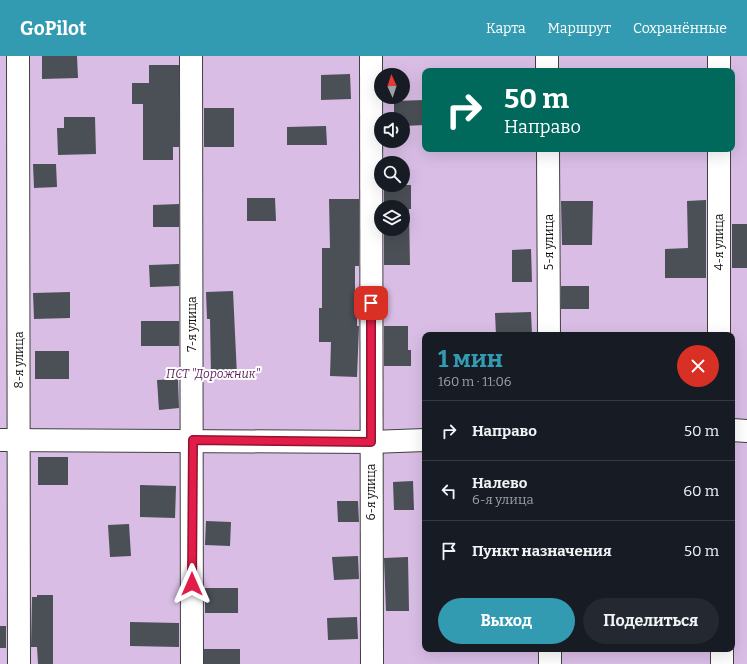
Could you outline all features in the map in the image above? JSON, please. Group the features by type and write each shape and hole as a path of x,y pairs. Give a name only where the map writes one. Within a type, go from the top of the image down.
{"street":[{"name":"8-я улица","path":"18,56 10,440 19,664"},
{"name":"7-я улица","path":"191,56 193,440 192,664"},
{"name":"6-я улица","path":"371,56 372,664"},
{"path":"547,56 547,68"},
{"path":"719,56 719,68"},
{"name":"5-я улица","path":"548,152 549,332"},
{"name":"4-я улица","path":"719,152 719,332"},
{"path":"735,430 747,430"},
{"path":"10,440 371,442 422,440"},
{"path":"550,652 550,664"},
{"path":"722,652 722,664"}],"green space":[{"name":"ПСТ \"Дорожник\"","path":"0,56 747,56 747,664 0,664"}],"building":[{"path":"42,56 77,56 78,78 42,79"},
{"path":"149,65 179,65 179,147 173,147 173,160 143,160 143,104 132,104 132,83 149,83"},
{"path":"350,74 351,99 321,100 321,75"},
{"path":"410,100 422,100 422,125 410,126 410,112 394,112 394,104 410,104"},
{"path":"204,108 234,108 234,147 204,147"},
{"path":"64,117 95,117 96,154 58,155 57,128 64,128"},
{"path":"326,126 327,145 287,145 287,127"},
{"path":"33,164 56,164 57,187 34,188"},
{"path":"411,185 411,209 410,200 384,200 384,192 410,192"},
{"path":"247,198 275,198 276,221 247,221"},
{"path":"329,199 359,199 359,266 355,266 355,309 357,309 357,326 359,326 357,377 330,376 331,342 319,342 319,308 322,308 322,248 330,248"},
{"path":"706,200 706,278 665,278 665,249 688,248 687,201"},
{"path":"561,201 593,201 592,245 562,245"},
{"path":"179,204 179,227 153,227 153,205"},
{"path":"732,224 747,224 747,268 732,268"},
{"path":"384,236 409,236 410,265 384,265"},
{"path":"531,249 532,282 512,282 512,250"},
{"path":"179,264 179,286 150,287 149,265"},
{"path":"561,286 589,286 589,309 561,309"},
{"path":"233,291 237,376 211,377 210,319 207,319 206,292"},
{"path":"70,292 70,318 34,319 33,293"},
{"path":"531,312 532,332 496,332 495,313"},
{"path":"141,321 179,321 179,346 141,346"},
{"path":"384,326 408,326 408,350 411,350 411,366 384,366"},
{"path":"35,351 69,351 69,379 35,379"},
{"path":"178,379 179,408 159,410 157,380"},
{"path":"38,457 68,457 68,485 38,485"},
{"path":"413,481 414,510 394,510 393,482"},
{"path":"140,485 176,486 175,518 140,517"},
{"path":"337,501 358,501 359,522 338,522"},
{"path":"206,521 231,522 230,546 205,545"},
{"path":"129,524 131,556 110,557 108,525"},
{"path":"358,556 359,579 334,580 332,557"},
{"path":"408,557 409,611 386,611 384,558"},
{"path":"205,588 238,588 238,613 205,613"},
{"path":"37,595 53,595 53,664 38,664 37,647 31,647 32,597 37,597"},
{"path":"357,617 358,639 328,640 327,618"},
{"path":"130,622 179,623 179,647 130,646"},
{"path":"0,626 6,626 6,648 0,648"},
{"path":"204,649 240,649 240,664 204,664"}],"route":[{"path":"192,584 193,440 371,442 371,303"}]}
